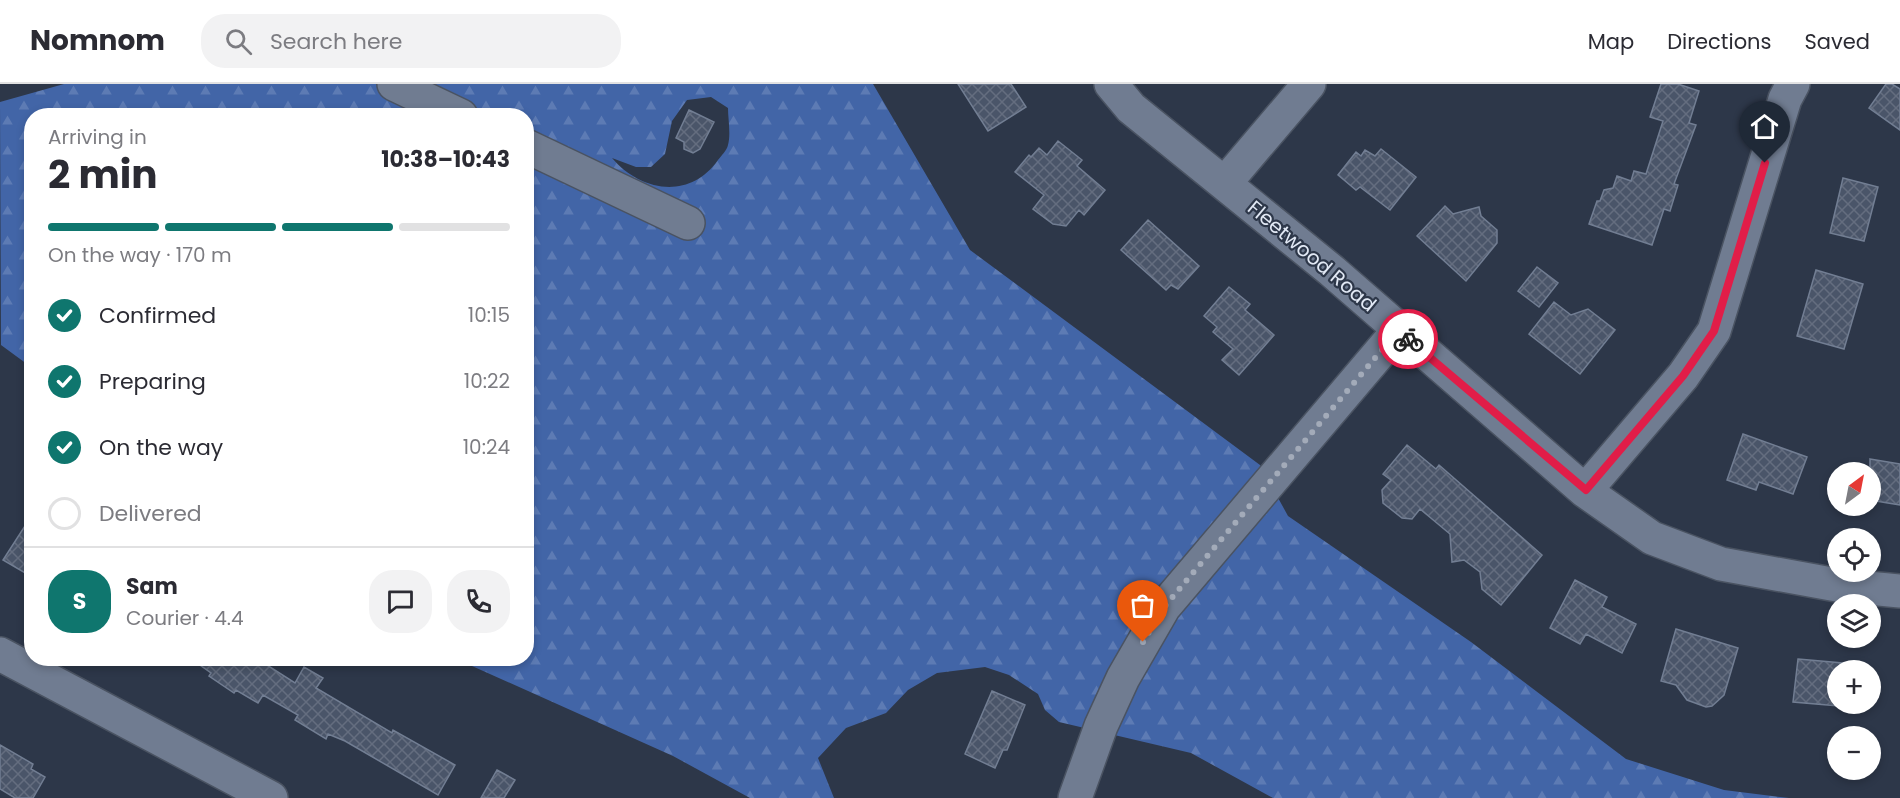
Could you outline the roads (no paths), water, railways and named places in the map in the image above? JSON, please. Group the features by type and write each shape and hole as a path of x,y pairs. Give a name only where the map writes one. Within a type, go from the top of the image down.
{"street":[{"path":"394,84 444,108"},
{"name":"Fleetwood Road","path":"1111,84 1131,108 1332,271 1398,331 1586,490 1652,538 1721,564 1837,585 1900,591"},
{"path":"1225,183 1309,84"},
{"path":"1586,490 1683,376 1714,331 1785,99 1793,84"},
{"path":"534,150 688,223"},
{"path":"1075,798 1101,726 1123,678 1164,607 1398,331"},
{"path":"0,654 271,798"}]}
